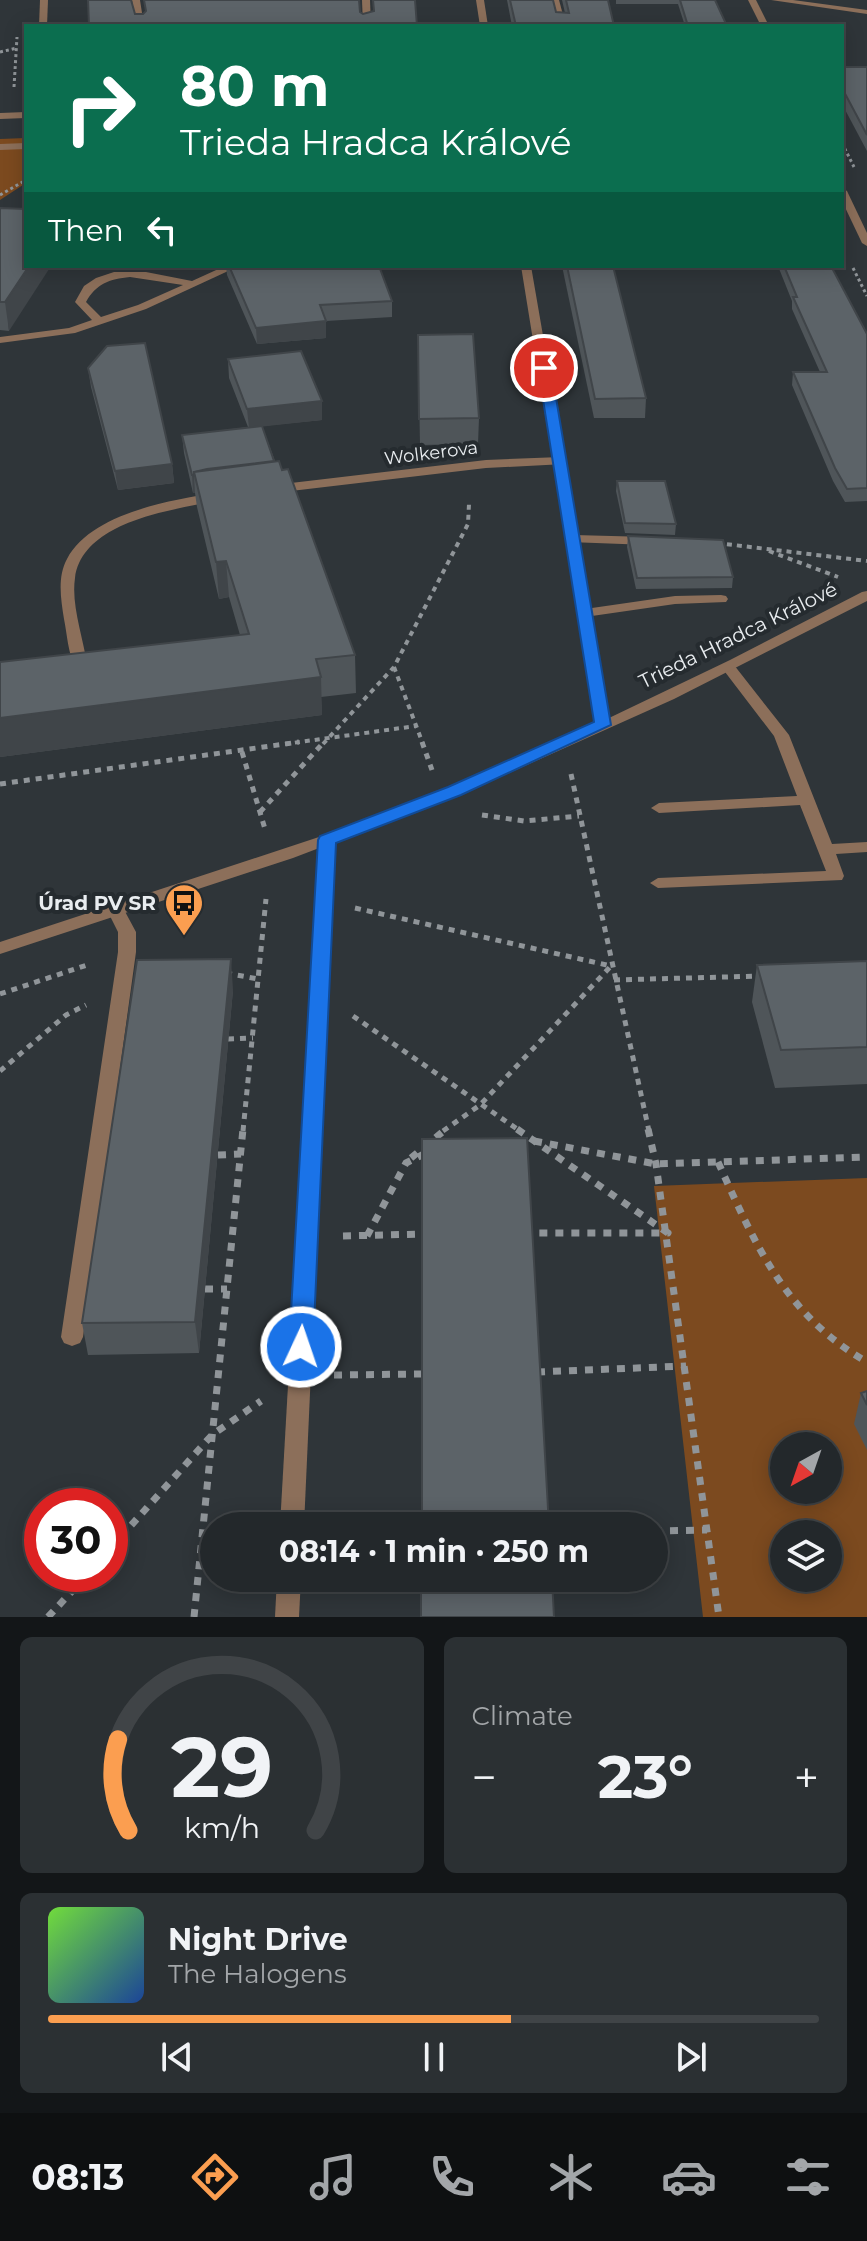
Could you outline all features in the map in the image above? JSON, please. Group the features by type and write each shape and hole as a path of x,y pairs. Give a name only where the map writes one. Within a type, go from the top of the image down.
{"street":[{"path":"43,24 44,0"},
{"path":"136,0 140,24"},
{"path":"366,0 367,24"},
{"path":"480,0 484,24"},
{"path":"555,0 561,24"},
{"path":"752,0 764,24"},
{"path":"775,0 867,12"},
{"path":"0,116 24,115"},
{"path":"0,147 24,146"},
{"path":"844,195 867,243"},
{"path":"0,340 71,331 142,307 229,268"},
{"path":"526,268 603,725"},
{"path":"99,321 80,302 84,292 96,281 135,274 192,284"},
{"name":"Wolkerova","path":"263,491 486,464 561,461"},
{"path":"80,664 67,576 80,549 113,524 157,508 223,496"},
{"path":"574,539 712,543"},
{"name":"Trieda Hradca Králové","path":"0,948 327,840 454,791 729,668 867,595"},
{"path":"585,613 675,600 721,599"},
{"path":"658,883 836,876 781,735 729,668"},
{"path":"659,808 807,800"},
{"path":"293,1512 327,840"},
{"path":"826,849 867,847"},
{"path":"72,1337 127,952 127,932 116,910"},
{"path":"287,1617 288,1592"}],"path":[{"path":"13,115 17,36"},
{"path":"0,52 17,48"},
{"path":"0,195 24,181"},
{"path":"260,812 394,667 468,524 469,504"},
{"path":"712,543 867,561"},
{"path":"755,547 807,563 843,579"},
{"path":"394,667 432,771"},
{"path":"0,784 416,726"},
{"path":"242,752 266,830"},
{"path":"571,774 656,1164 719,1617"},
{"path":"482,815 524,821 579,816"},
{"path":"194,1617 266,899"},
{"path":"323,900 611,966"},
{"path":"0,994 127,952"},
{"path":"367,1236 406,1163 427,1142 480,1105 611,966"},
{"path":"220,972 258,979"},
{"path":"614,980 767,976"},
{"path":"0,1071 66,1015 122,986"},
{"path":"319,993 668,1233"},
{"path":"228,1039 253,1038"},
{"path":"515,1141 529,1140 656,1164 867,1157"},
{"path":"406,1163 431,1150"},
{"path":"218,1155 241,1154"},
{"path":"718,1162 761,1256 799,1310 848,1353 867,1362"},
{"path":"529,1233 668,1233"},
{"path":"307,1237 422,1234"},
{"path":"205,1289 227,1289"},
{"path":"536,1372 686,1366"},
{"path":"128,1529 212,1435 299,1375 421,1374"},
{"path":"668,1531 707,1530"},
{"path":"48,1617 71,1592"}],"shaded area":[{"path":"24,138 24,184 0,200 0,139"},
{"path":"867,1178 867,1617 703,1617 654,1186"}],"building":[{"path":"88,0 131,0 135,14 143,14 146,11 144,0 359,0 363,14 374,11 373,0 415,0 417,24 89,24"},
{"path":"510,0 553,0 556,12 569,13 566,0 608,0 614,24 516,24"},
{"path":"680,0 715,0 726,24 687,24"},
{"path":"844,67 867,67 867,135 844,92"},
{"path":"0,208 24,209 24,268 28,268 5,302 0,302"},
{"path":"230,268 380,268 392,301 320,305 326,321 256,328"},
{"path":"567,268 614,268 646,398 595,399"},
{"path":"785,268 832,268 867,334 867,488 847,489 793,372 827,372 793,297 797,297"},
{"path":"473,334 479,418 419,419 418,335"},
{"path":"145,343 172,464 115,471 88,368 107,346"},
{"path":"301,351 322,401 247,409 228,359"},
{"path":"262,426 274,461 207,469 192,475 182,435"},
{"path":"279,461 282,470 288,469 355,655 316,659 321,677 0,718 0,662 249,634 226,561 216,562 194,472"},
{"path":"617,481 665,481 676,524 625,523"},
{"path":"628,536 723,540 733,577 637,578"},
{"path":"231,959 195,1322 82,1323 137,960"},
{"path":"867,961 867,1047 781,1050 757,965"},
{"path":"527,1138 548,1512 422,1512 422,1139"},
{"path":"867,1391 867,1405 861,1393"},
{"path":"421,1592 553,1592 554,1617 421,1617"}],"place":[{"name":"Úrad PV SR","path":"184,937"}],"route":[{"path":"301,1347 327,840 454,791 603,725 544,368"}]}
